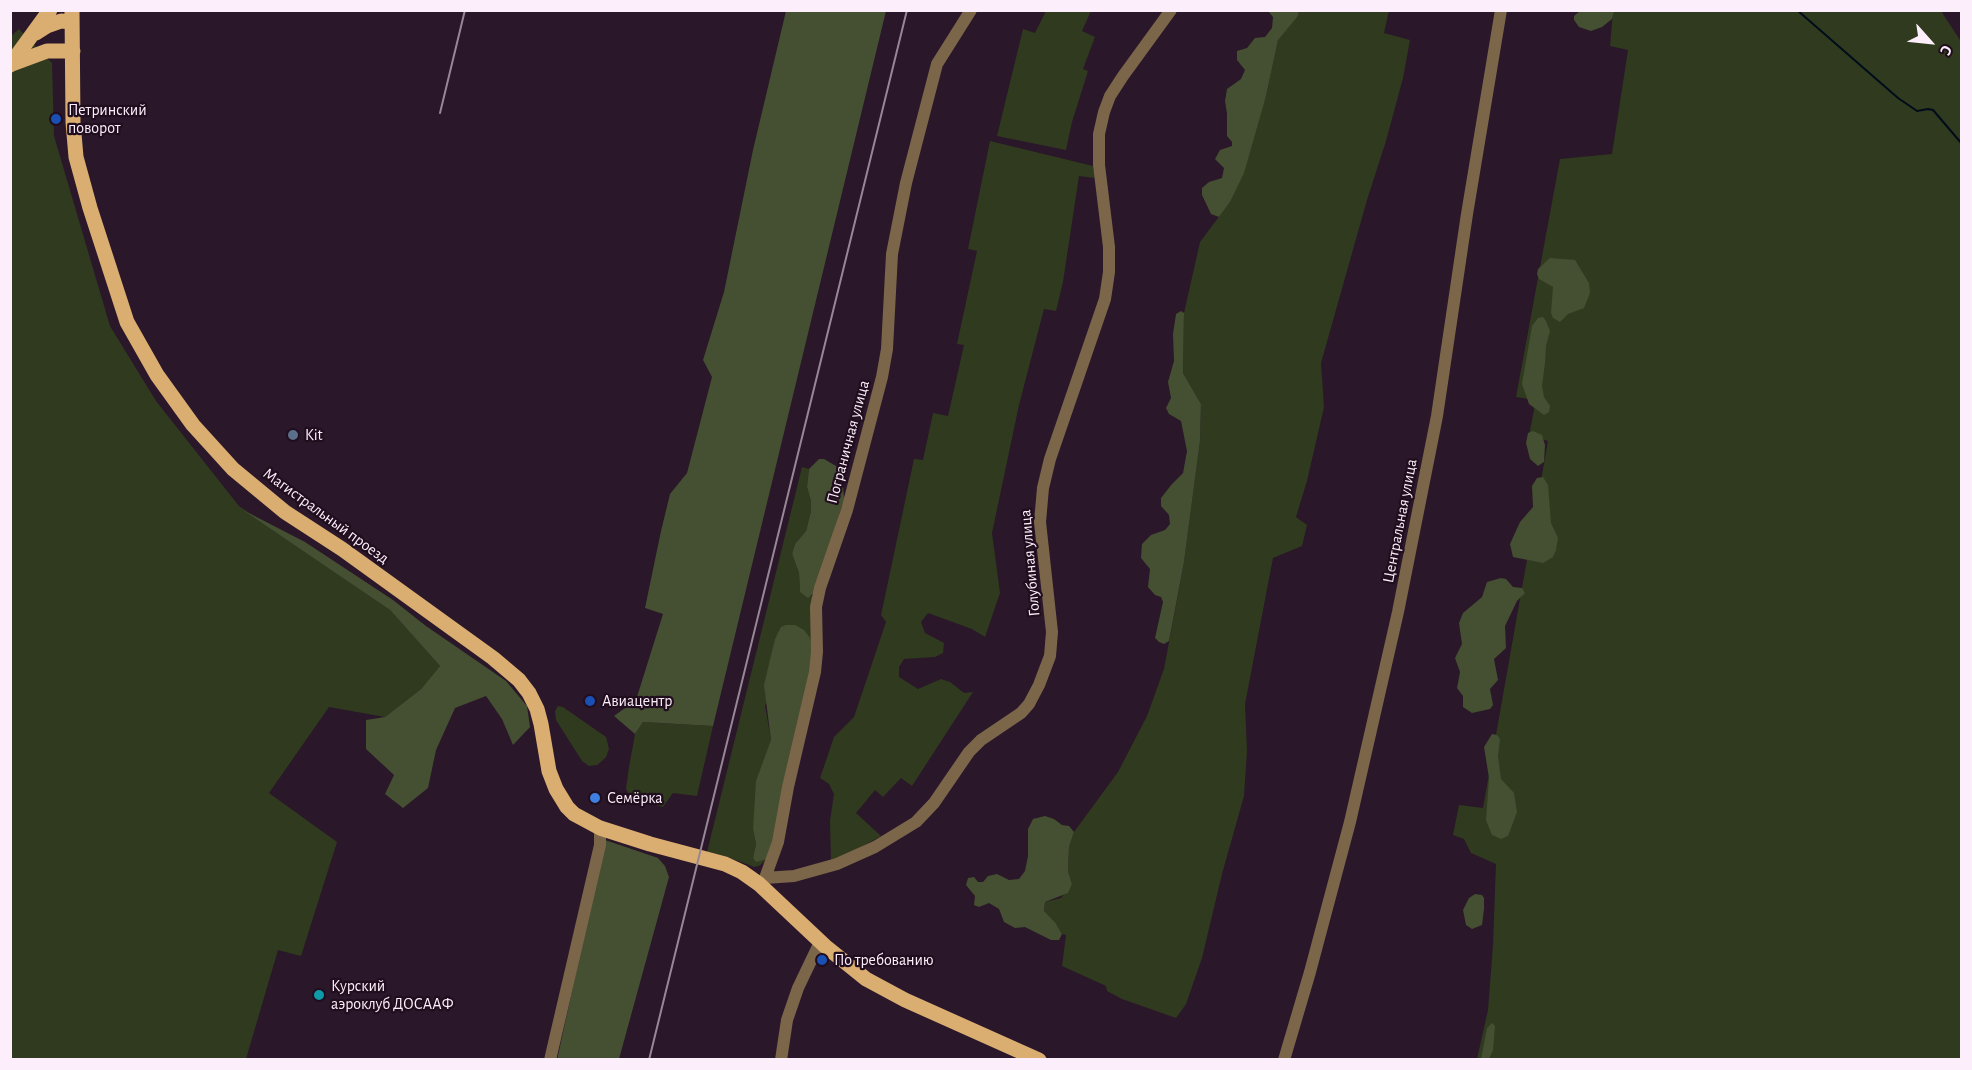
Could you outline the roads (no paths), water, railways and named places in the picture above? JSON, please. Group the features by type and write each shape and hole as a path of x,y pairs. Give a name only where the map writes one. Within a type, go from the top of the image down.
{"main road":[{"path":"11,64 50,10"},
{"path":"30,38 47,26 72,16"},
{"name":"Магистральный проезд","path":"72,16 74,142 90,208 127,322 157,375 194,425 233,469 285,512 361,563 493,658 519,680 537,709 549,771 561,799 574,814 600,828 733,867 762,881 778,901 820,942 846,964 885,990 1039,1059"},
{"path":"11,64 47,51 72,51"}],"street":[{"name":"Пограничная улица","path":"762,881 778,842 815,672 816,607 820,588 847,510 882,377 887,349 892,254 906,183 937,64 971,10"},
{"name":"Голубиная улица","path":"762,881 794,876 837,864 875,847 916,822 934,803 969,752 981,740 1021,713 1039,685 1050,656 1052,632 1042,547 1040,503 1050,459 1094,335 1108,286 1109,247 1099,165 1099,134 1110,96 1171,10"},
{"name":"Центральная улица","path":"1284,1059 1350,822 1401,600 1437,416 1467,214 1501,10"},
{"path":"550,1059 600,845 600,828"},
{"path":"781,1059 788,1020 798,988 820,942"}],"waterway":[{"path":"1797,10 1898,98 1917,111 1933,110 1962,144"}],"railway":[{"path":"440,113 465,10"},
{"path":"649,1060 907,10"}],"place":[{"name":"Петринский поворот","path":"56,119"},
{"name":"Kit","path":"293,435"},
{"name":"Авиацентр","path":"590,701"},
{"name":"Семёрка","path":"595,798"},
{"name":"По требованию","path":"822,960"},
{"name":"Курский аэроклуб ДОСААФ","path":"319,995"}]}
